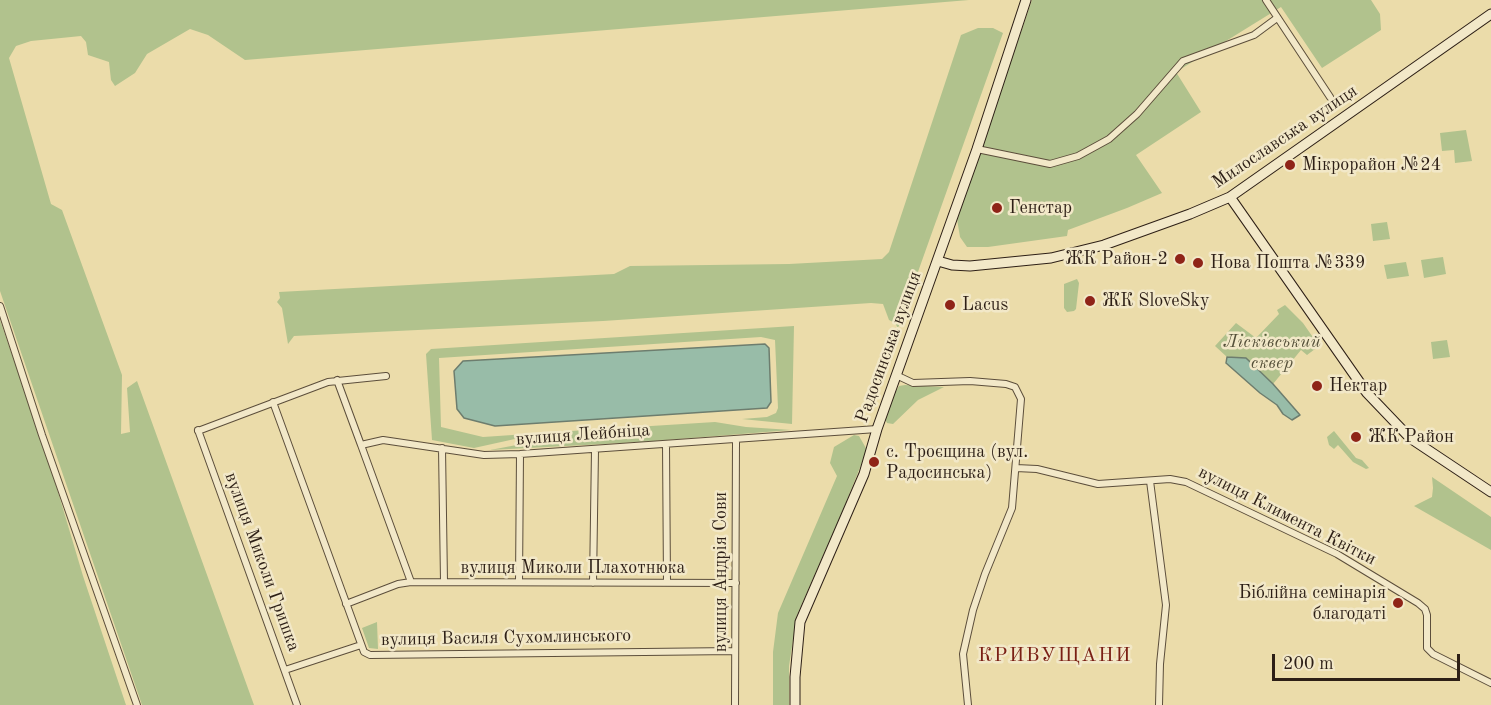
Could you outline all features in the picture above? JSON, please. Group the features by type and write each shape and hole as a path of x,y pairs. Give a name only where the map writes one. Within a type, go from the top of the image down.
{"main road":[{"name":"Радосинська вулиця","path":"795,705 800,622 864,474 877,429 938,261 1026,0"},
{"name":"Милославська вулиця","path":"938,261 952,266 970,266 1051,258 1080,252 1151,230 1230,197 1491,14"},
{"path":"1230,197 1367,393 1410,438 1491,492"}],"street":[{"path":"1266,0 1330,97"},
{"path":"977,148 1050,164 1078,156 1109,139 1130,120 1183,61 1254,35 1277,18"},
{"path":"0,306 42,435 137,705"},
{"path":"896,375 913,383 987,381 1006,384 1015,387 1021,399 1012,508 985,574 963,654 968,705"},
{"path":"273,402 337,380 386,376"},
{"path":"337,380 411,582"},
{"name":"вулиця Миколи Гришка","path":"273,402 198,431 297,705"},
{"name":"вулиця Василя Сухомлинського","path":"273,402 364,652 370,655 735,651"},
{"name":"вулиця Лейбніца","path":"361,445 383,440 484,455 520,454 877,429"},
{"name":"вулиця Андрія Сови","path":"735,705 736,439"},
{"path":"666,444 667,583"},
{"path":"442,448 444,582"},
{"path":"593,583 595,450"},
{"path":"519,582 520,454"},
{"name":"вулиця Климента Квітки","path":"1016,468 1037,469 1098,484 1170,479 1186,482 1337,554 1418,603 1425,609 1427,615 1427,648 1433,654 1491,683"},
{"path":"1150,482 1166,605 1160,664 1159,705"},
{"name":"вулиця Миколи Плахотнюка","path":"346,604 398,584 411,582 736,583"},
{"path":"285,670 361,645"}],"green space":[{"path":"0,0 969,0 245,60 208,35 190,29 147,54 135,73 115,86 111,80 109,62 88,55 86,42 81,36 31,41 16,46 9,58 51,204 62,210 122,375 121,434 130,432 127,388 137,381 254,705 142,705 0,291"},
{"path":"1032,0 1371,0 1380,14 1381,30 1322,68 1281,7 1176,72 1201,112 1136,155 1162,193 1068,230 1067,236 988,247 967,247 960,237 957,219"},
{"path":"978,28 993,28 1003,33 898,328 889,320 883,304 871,303 603,321 294,336 288,344 282,308 277,302 280,298 279,292 614,274 630,266 789,264 882,259 889,252 961,35"},
{"path":"1466,130 1472,161 1455,163 1454,150 1442,151 1440,133"},
{"path":"1387,222 1390,239 1373,241 1371,224"},
{"path":"1443,257 1446,274 1424,278 1421,260"},
{"path":"1406,262 1409,276 1387,279 1384,265"},
{"path":"1077,279 1079,283 1076,309 1067,312 1064,308 1064,284"},
{"name":"Лісківський сквер","path":"1285,305 1303,323 1319,346 1307,355 1301,350 1273,384 1246,358 1227,357 1215,346 1236,323 1256,338 1279,314 1277,310"},
{"path":"0,320 50,465 83,576 126,705 0,705"},
{"path":"794,326 792,424 742,419 767,417 776,413 778,408 775,340 761,337 439,358 441,427 483,437 542,433 474,448 432,440 426,354 431,349"},
{"path":"1447,340 1450,357 1433,359 1431,342"},
{"path":"899,386 944,387 918,400 893,424 887,423 885,419 896,391"},
{"path":"715,422 791,430 642,442 490,450 538,441 571,431"},
{"path":"1334,431 1356,458 1362,460 1369,468 1366,469 1353,462 1338,445 1334,449 1329,445 1327,437"},
{"path":"854,435 859,436 867,450 797,615 789,666 789,705 773,705 773,652 778,613 837,476 830,463 834,447"},
{"path":"1432,477 1491,517 1491,550 1414,506 1432,497"},
{"path":"377,622 378,649 369,648 362,628"}],"shaded area":[{"path":"765,344 769,348 771,402 767,408 495,426 464,418 457,409 454,371 463,361"},
{"path":"1227,357 1246,358 1300,415 1292,420 1283,414 1277,405 1226,363"}],"place":[{"name":"Мікрорайон №24","path":"1290,165"},
{"name":"Генстар","path":"997,208"},
{"name":"ЖК Район-2","path":"1180,259"},
{"name":"Нова Пошта №339","path":"1198,263"},
{"name":"ЖК SloveSky","path":"1090,301"},
{"name":"Lacus","path":"950,305"},
{"name":"Нектар","path":"1317,386"},
{"name":"ЖК Район","path":"1356,437"},
{"name":"с. Троєщина (вул. Радосинська)","path":"874,462"},
{"name":"Біблійна семінарія благодаті","path":"1398,603"}],"district":[{"name":"КРИВУЩАНИ","path":"1055,656"}]}
